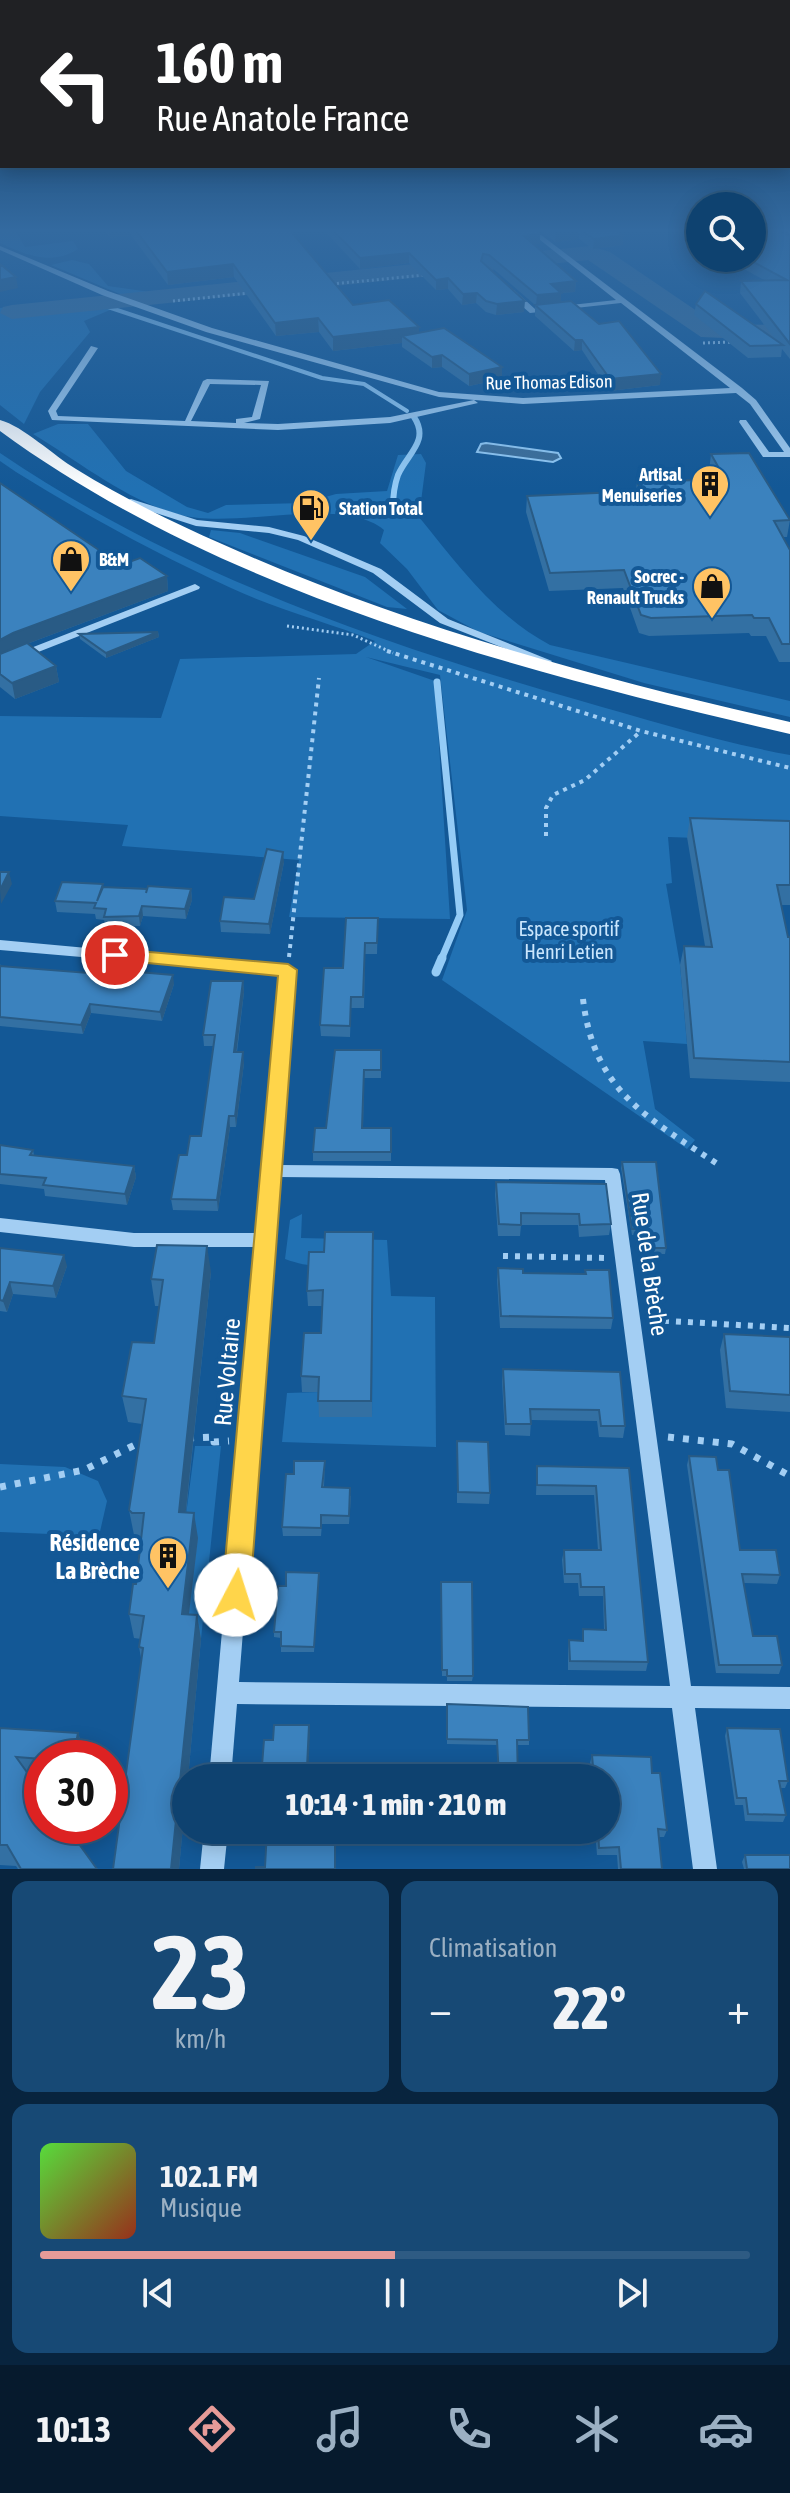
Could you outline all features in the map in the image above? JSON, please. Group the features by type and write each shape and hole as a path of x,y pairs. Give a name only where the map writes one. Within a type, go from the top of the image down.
{"highway":[{"path":"0,424 101,491 205,543 333,596 468,643 602,682 790,728"},
{"path":"0,443 58,482 150,533 316,605 520,674 790,743"}],"street":[{"name":"Rue Thomas Edison","path":"168,315 328,366 427,391 486,400 540,401 739,390"},
{"path":"641,315 739,390 763,413 790,454"},
{"path":"94,348 52,411 55,418 207,427 278,427 403,417 486,400"},
{"path":"125,423 152,418 188,419 256,419 267,384 262,381 207,381 188,419"},
{"path":"743,422 766,455 790,454"},
{"path":"101,491 177,519 281,532 311,542 377,571 421,607 456,627 602,682"},
{"path":"0,664 195,587"},
{"path":"0,945 288,970"},
{"name":"Rue Voltaire","path":"221,1764 288,970"},
{"name":"Rue de la Brèche","path":"272,1171 612,1174 705,1869"},
{"path":"0,1225 134,1240 266,1240"},
{"path":"227,1693 790,1698"},
{"path":"212,1869 215,1844"}],"path":[{"path":"678,344 743,342"},
{"path":"287,626 317,627 369,640 388,651 641,731 790,768"},
{"path":"288,970 319,678"},
{"path":"546,836 546,808 553,795 585,780 641,731"},
{"path":"583,999 583,1026 596,1063 630,1103 722,1167"},
{"path":"503,1256 623,1258"},
{"path":"631,1319 790,1328"},
{"path":"647,1435 732,1444 790,1476"},
{"path":"0,1487 84,1470 151,1437"},
{"path":"181,1438 249,1441"}],"green space":[{"path":"0,315 98,315 84,321 90,332 40,392 24,424 0,405"},
{"path":"58,424 88,424 126,471 187,507 208,513 226,505 304,503 336,494 387,491 398,455 421,454 426,463 419,517 478,588 530,633 550,645 790,701 790,717 644,683 479,632 438,610 407,569 380,543 384,530 365,520 315,514 200,518 158,508 121,490 33,434"},
{"name":"Espace sportif Henri Letien","path":"0,453 135,533 206,568 353,628 578,700 710,737 790,755 790,841 668,837 672,883 666,884 680,965 687,1044 643,1041 655,1109 695,1140 687,1149 442,980 467,910 440,675 366,657 435,681 450,919 289,917 299,860 122,846 128,825 0,816 0,716 161,718 180,659 356,654 375,641 249,596 176,562 16,472 0,461"},
{"path":"211,530 240,533 365,577 407,609 387,607 209,537"},
{"path":"302,1214 301,1238 387,1240 391,1296 435,1297 436,1447 282,1442 287,1393 320,1392 319,1417 372,1416 373,1249 320,1266 285,1259 290,1220"},
{"path":"195,1446 221,1446 201,1639 186,1638 183,1538"},
{"path":"0,1464 65,1467 98,1481 107,1501 99,1536 0,1532"}],"shaded area":[{"path":"481,444 558,453 561,458 553,462 477,452"}],"building":[{"path":"269,315 406,315 419,327 333,337 318,318 275,323"},
{"path":"547,315 588,315 599,324 619,321 661,374 610,379 582,340 575,340"},
{"path":"710,315 740,315 783,345 750,346"},
{"path":"768,315 790,315 790,344"},
{"path":"444,328 502,367 469,374 442,355 432,357 402,336"},
{"path":"749,453 790,520 774,521 790,550 790,644 782,644 769,618 754,618 752,615 651,618 641,615 624,570 550,573 527,496 641,491 637,482 725,479 711,454"},
{"name":"B&M","path":"0,483 121,565 140,558 167,576 0,640"},
{"path":"158,632 106,653 79,634"},
{"path":"27,643 56,666 12,683 0,674 0,654"},
{"path":"690,818 790,821 790,885 777,885 790,937 790,1062 694,1058 684,946 712,947"},
{"path":"267,849 283,852 269,924 220,921 224,897 254,899"},
{"path":"0,872 9,872 0,890"},
{"path":"62,882 103,884 97,901 103,887 147,889 146,893 148,886 191,889 185,909 142,906 139,916 104,917 106,909 94,908 96,903 55,901"},
{"path":"346,918 378,918 377,943 365,943 363,997 351,997 350,1026 320,1025 324,968 343,968"},
{"path":"0,966 101,974 103,969 173,975 160,1012 90,1004 81,1025 0,1017"},
{"path":"211,981 243,981 234,1052 243,1052 235,1116 229,1116 217,1200 171,1199 179,1155 187,1155 190,1136 201,1136 215,1035 203,1035"},
{"path":"335,1050 381,1050 381,1070 364,1070 362,1128 391,1128 391,1152 313,1152 315,1128 326,1128"},
{"path":"0,1145 33,1150 30,1155 134,1166 125,1194 43,1185 46,1178 0,1174"},
{"path":"622,1162 656,1162 666,1248 642,1248 640,1229 632,1229"},
{"path":"496,1182 606,1184 611,1224 580,1225 579,1214 521,1213 521,1225 499,1224"},
{"path":"325,1232 373,1232 371,1401 318,1401 319,1377 301,1376 304,1333 321,1333 323,1290 307,1291 309,1252 324,1252"},
{"path":"157,1245 207,1246 179,1512 194,1513 182,1614 197,1615 182,1764 172,1764 171,1869 113,1869 116,1844 128,1844 128,1758 143,1648 139,1647 144,1616 129,1614 133,1584 136,1584 144,1513 129,1510 146,1399 122,1396 132,1342 154,1343 163,1280 151,1279"},
{"path":"0,1248 64,1255 53,1286 10,1282 3,1301 0,1300"},
{"path":"498,1268 523,1269 523,1273 586,1274 585,1270 609,1270 613,1318 501,1316"},
{"path":"724,1334 790,1337 790,1395 730,1391"},
{"path":"503,1369 620,1372 625,1426 601,1426 599,1410 530,1409 531,1424 506,1424"},
{"path":"457,1441 488,1442 490,1493 458,1492"},
{"path":"689,1456 716,1457 718,1470 729,1470 740,1550 776,1550 780,1575 742,1574 753,1636 777,1636 782,1665 719,1665"},
{"path":"294,1461 325,1461 322,1487 350,1488 349,1516 321,1515 321,1528 282,1527 286,1474 294,1474"},
{"path":"537,1466 629,1468 648,1662 570,1661 569,1640 583,1641 583,1629 606,1630 604,1587 581,1587 580,1574 565,1574 564,1550 601,1550 596,1486 537,1485"},
{"path":"286,1572 319,1573 314,1647 281,1646 281,1632 274,1632 278,1586 286,1586"},
{"path":"441,1582 472,1582 473,1676 447,1676 447,1670 442,1670"},
{"path":"447,1704 528,1707 529,1740 517,1740 518,1764 498,1764 497,1740 447,1739"},
{"path":"274,1725 309,1725 307,1764 262,1764 264,1740 273,1740"},
{"path":"0,1728 78,1733 77,1740 24,1740 24,1758 16,1757 24,1768 24,1844 79,1844 97,1869 21,1869 7,1845 0,1845"},
{"path":"727,1728 780,1729 788,1781 779,1781 786,1815 748,1814 746,1798 737,1798"},
{"path":"592,1755 651,1757 652,1773 660,1773 667,1830 658,1829 662,1869 621,1869 619,1847 599,1848 599,1844 620,1844 620,1764 593,1764"},
{"path":"266,1844 335,1844 335,1869 256,1869 265,1867"},
{"path":"745,1855 790,1855 790,1869 747,1869"}],"waterway":[{"path":"133,315 322,378 364,384 407,411"},
{"path":"686,315 710,332 790,333"},
{"path":"393,508 398,475 420,433 414,417"},
{"path":"437,682 460,915 441,960"},
{"path":"436,972 442,958"}],"place":[{"name":"Artisal Menuiseries","path":"710,518"},
{"name":"Station Total","path":"311,542"},
{"name":"B&M","path":"71,593"},
{"name":"Socrec - Renault Trucks","path":"712,620"},
{"name":"Résidence La Brèche","path":"168,1590"}],"route":[{"path":"115,955 288,970 236,1595"}]}
